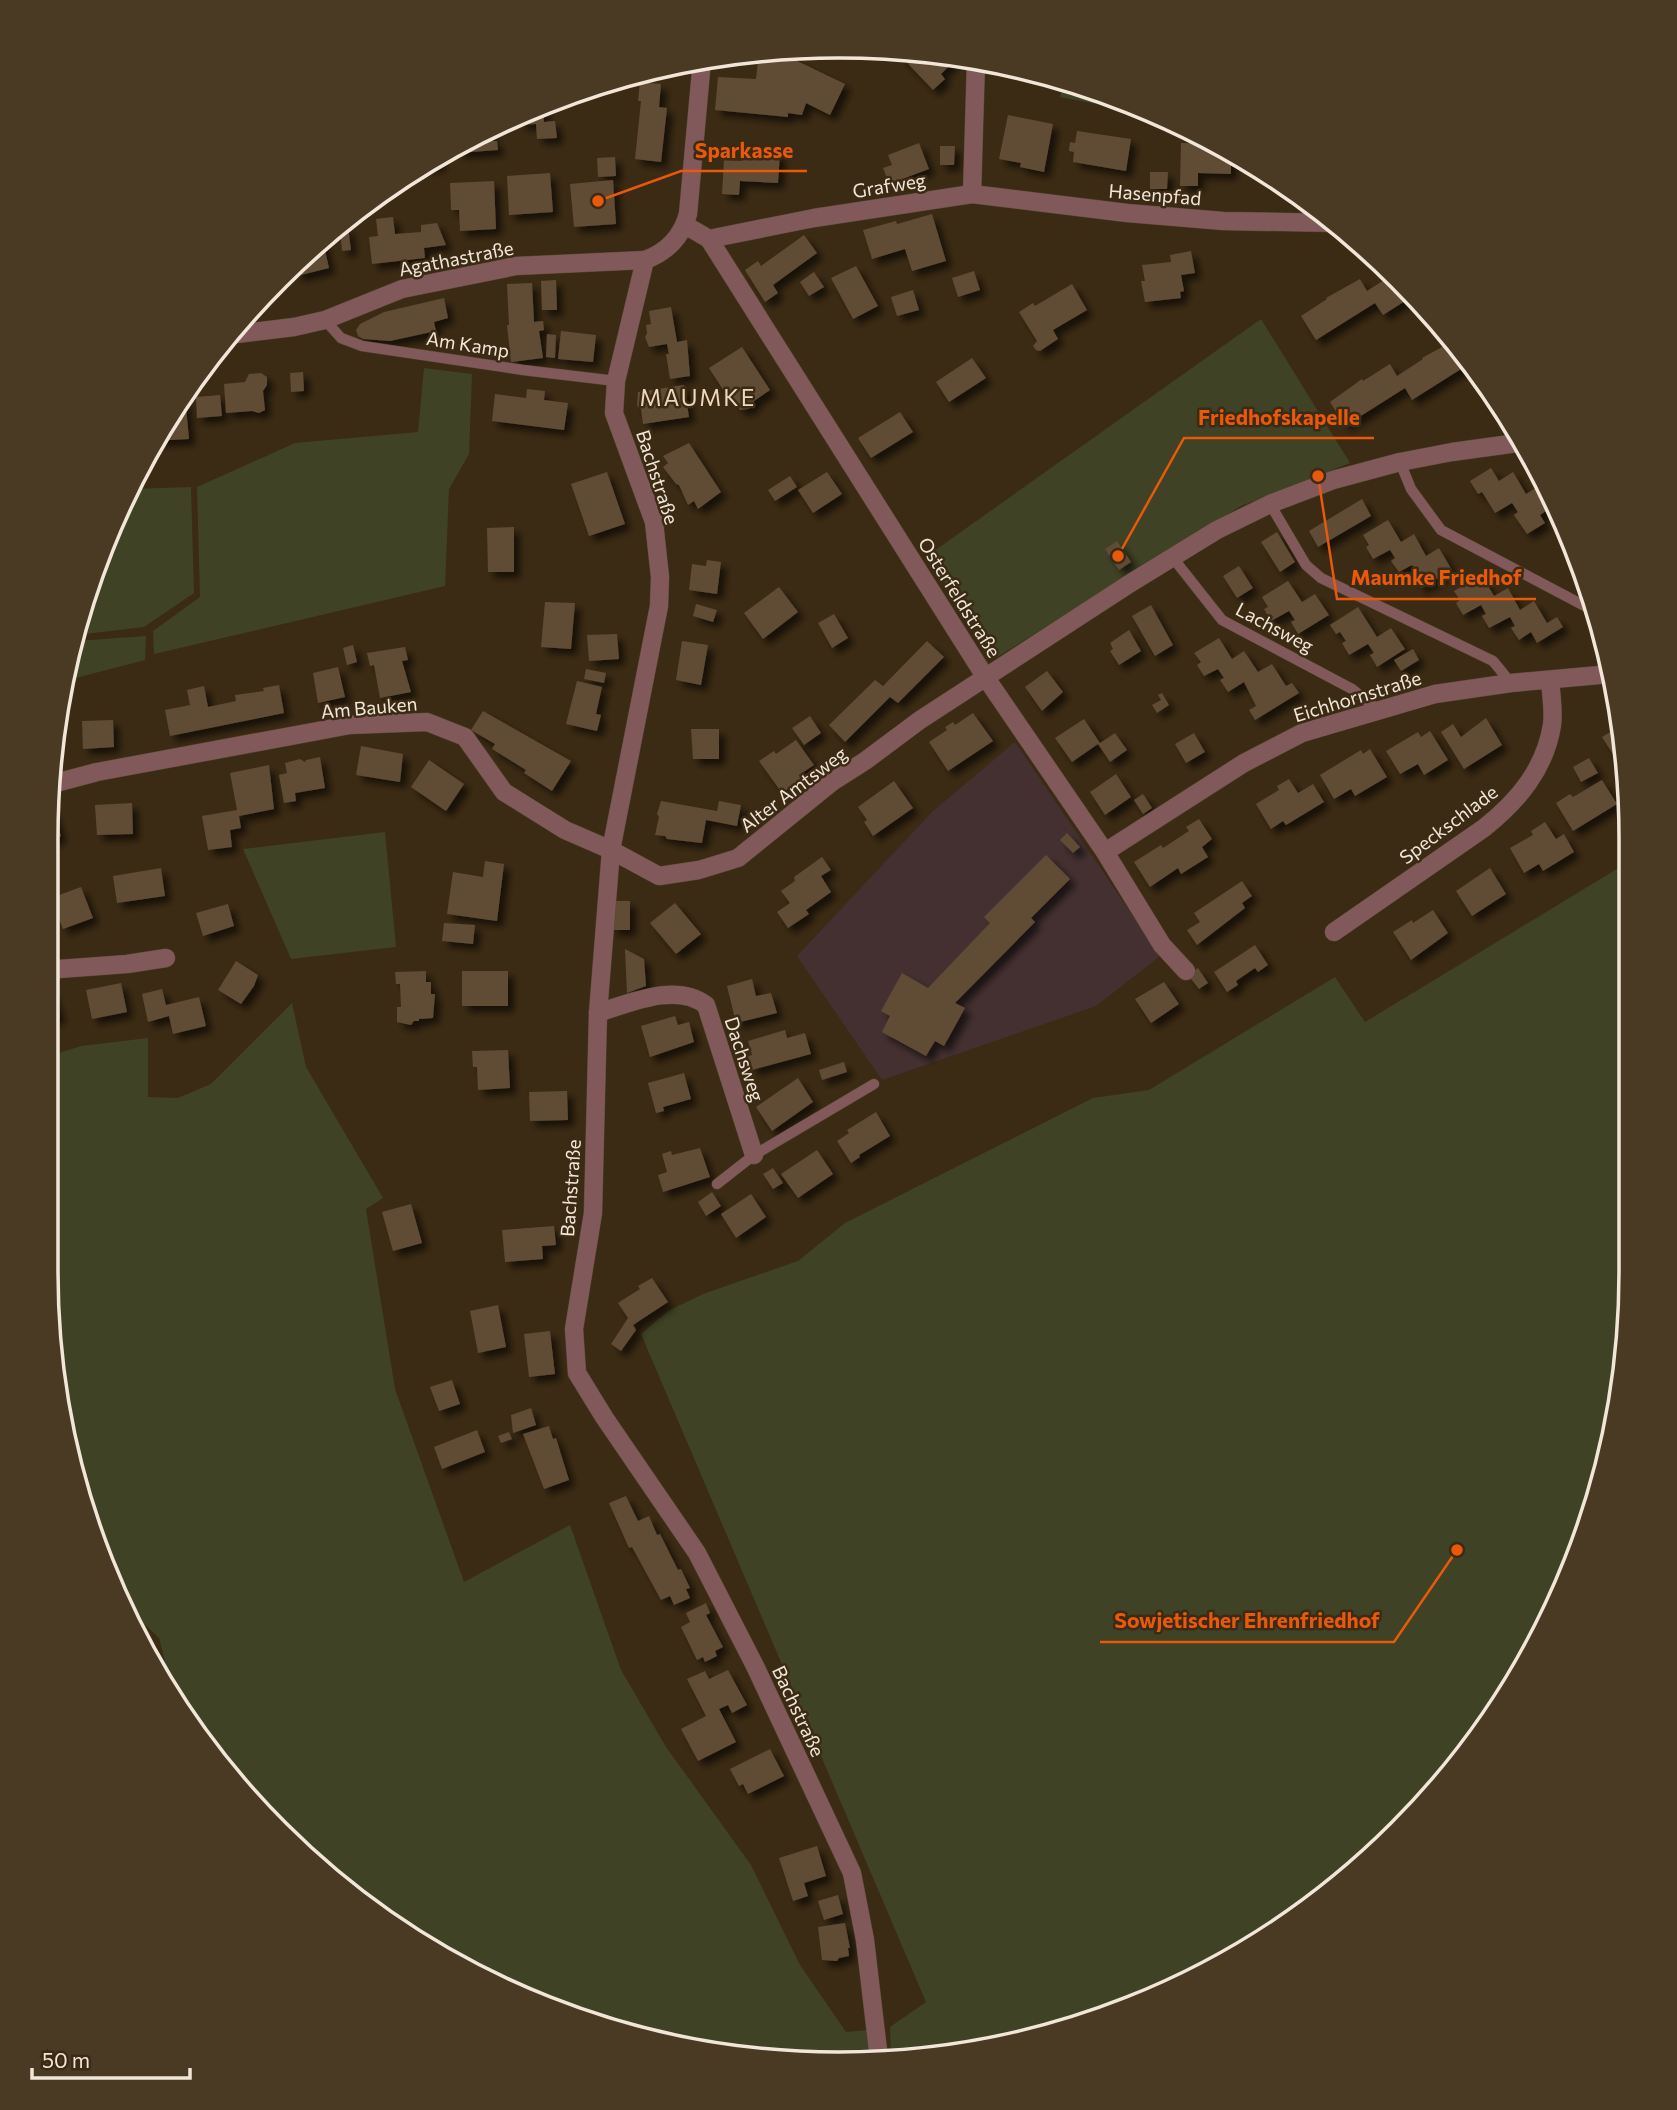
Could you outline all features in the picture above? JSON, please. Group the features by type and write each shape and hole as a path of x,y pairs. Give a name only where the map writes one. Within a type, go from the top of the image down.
{"street":[{"path":"645,260 666,249 685,225 701,70"},
{"path":"972,194 976,70"},
{"name":"Hasenpfad","path":"972,194 1127,213 1223,221 1318,223"},
{"name":"Grafweg","path":"709,239 827,216 972,194"},
{"path":"685,225 709,239"},
{"name":"Osterfeldstraße","path":"709,239 986,678 1105,852 1162,945 1186,971"},
{"name":"Agathastraße","path":"244,333 325,320 402,289 516,266 645,260"},
{"name":"Bachstraße","path":"645,260 616,381 614,413 654,522 660,577 659,606 611,850 597,1013 593,1213 574,1329 577,1373 697,1553 755,1667 852,1873 865,1940 878,2051"},
{"name":"Alter Amtsweg","path":"611,850 659,876 699,870 738,858 832,782 920,720 1217,530 1270,504 1333,480 1400,462 1512,444"},
{"name":"Eichhornstraße","path":"1105,852 1244,763 1302,733 1435,694 1511,683 1602,675"},
{"name":"Speckschlade","path":"1335,932 1484,828 1507,810 1528,786 1544,755 1553,722 1550,680"},
{"name":"Am Bauken","path":"60,782 97,772 350,725 427,722 465,737 504,792 565,830 611,850"},
{"path":"58,969 166,958"},
{"name":"Dachsweg","path":"597,1013 651,996 694,996 706,1005 754,1155"}],"lane":[{"name":"Am Kamp","path":"325,320 341,338 362,346 616,381"},
{"path":"1400,462 1410,489 1441,530 1583,605"},
{"path":"1270,504 1306,565 1321,579 1493,662 1511,683"},
{"name":"Lachsweg","path":"1173,558 1222,620 1352,688 1377,709"},
{"path":"716,1184 754,1155 874,1084"}],"shaded area":[{"path":"1015,742 1160,956 1096,1006 882,1080 797,956 933,811"}],"green space":[{"path":"1062,90 1110,107 1060,97"},
{"path":"1261,319 1350,463 1241,506 996,658 927,556"},
{"path":"424,368 472,374 469,454 449,489 445,586 154,654 153,631 200,597 197,487 295,443 418,432"},
{"path":"191,487 194,593 144,627 85,634 117,540 140,489"},
{"path":"146,636 145,660 75,678 83,640"},
{"path":"385,832 396,947 291,959 243,849"},
{"path":"1619,868 1619,1272 1613,1373 1593,1474 1560,1570 1539,1617 1488,1705 1458,1747 1425,1786 1391,1824 1353,1858 1314,1891 1272,1921 1184,1972 1089,2011 1041,2026 991,2037 891,2051 890,2027 926,2002 641,1334 668,1311 703,1294 798,1261 845,1223 1093,1098 1149,1090 1335,977 1365,1022"},
{"path":"292,1003 306,1067 383,1198 366,1209 395,1389 464,1582 570,1525 621,1670 666,1747 751,1865 800,1965 846,2032 868,2030 870,2051 787,2051 686,2037 636,2026 588,2011 493,1972 405,1921 363,1891 324,1858 286,1824 252,1786 219,1747 189,1705 168,1671 159,1638 139,1618 117,1570 84,1474 73,1424 59,1323 58,1053 81,1046 148,1038 148,1097 178,1098 211,1084"}],"building":[{"path":"792,59 845,84 830,115 806,103 802,115 788,113 788,117 715,110 718,77 756,79 758,62"},
{"path":"905,60 949,66 941,74 945,79 933,90"},
{"path":"640,83 661,84 659,107 667,108 661,162 635,159 641,101 638,101"},
{"path":"1008,115 1053,124 1044,172 1020,167 1021,163 999,159"},
{"path":"544,116 544,122 555,121 557,138 537,139 536,124 522,125"},
{"path":"1077,131 1131,139 1126,171 1073,162 1074,152 1069,151 1070,142 1075,143"},
{"path":"492,139 497,141 498,150 466,152"},
{"path":"919,143 929,169 889,184 883,168 892,165 888,155"},
{"path":"1181,143 1194,143 1231,163 1231,174 1198,173 1198,186 1180,186"},
{"path":"940,146 955,146 954,165 940,165"},
{"path":"751,148 780,153 778,183 740,181 739,195 722,194 724,160 741,161 741,152 751,152"},
{"path":"615,157 616,176 598,177 597,158"},
{"path":"1150,172 1168,172 1167,189 1150,189"},
{"path":"550,173 553,212 509,215 507,176"},
{"path":"613,180 616,224 574,227 570,184"},
{"path":"494,181 496,229 460,231 459,210 451,210 450,183"},
{"path":"932,214 946,261 912,271 905,249 872,259 863,230"},
{"path":"393,217 395,234 421,232 421,225 437,223 446,245 424,248 425,258 372,264 369,237 378,236 376,219"},
{"path":"349,231 351,250 342,251 341,238"},
{"path":"804,235 817,253 773,285 778,293 765,302 745,270 758,261 761,266"},
{"path":"325,251 329,268 297,276"},
{"path":"1191,251 1195,273 1181,275 1184,291 1180,292 1181,298 1145,302 1141,281 1145,281 1142,265 1171,262 1170,255"},
{"path":"856,266 878,306 853,319 831,278"},
{"path":"974,271 980,290 958,297 952,278"},
{"path":"814,272 824,287 809,296 800,282"},
{"path":"1360,279 1367,291 1384,280 1405,301 1383,315 1375,303 1316,340 1301,316"},
{"path":"556,280 557,310 542,310 541,281"},
{"path":"532,283 534,322 543,321 544,330 539,331 543,358 511,362 507,284"},
{"path":"1072,284 1087,310 1053,330 1058,339 1040,351 1036,350 1033,346 1037,341 1019,312 1033,303 1035,306"},
{"path":"913,290 919,310 897,316 891,297"},
{"path":"444,298 448,318 434,322 436,331 390,341 363,339 358,336 356,330 360,324 384,312"},
{"path":"671,307 677,342 687,340 690,376 670,379 667,344 649,347 645,337 646,325 651,324 649,311"},
{"path":"561,331 596,335 593,362 558,359"},
{"path":"547,334 556,335 555,358 546,357"},
{"path":"1444,346 1462,368 1412,400 1405,388 1345,426 1330,402 1362,379 1363,381 1390,364 1397,376"},
{"path":"742,347 770,390 754,401 753,406 740,410 732,397 729,399 709,368"},
{"path":"972,358 986,378 949,402 936,382"},
{"path":"303,372 304,391 291,392 290,373"},
{"path":"261,373 267,377 267,385 263,391 265,410 259,413 226,413 224,384 245,382 249,374"},
{"path":"684,385 689,417 643,424 641,409 637,406 638,392"},
{"path":"527,389 545,391 544,400 568,403 564,430 492,421 495,394 526,398"},
{"path":"220,395 222,416 197,418 196,397"},
{"path":"186,409 189,439 167,440"},
{"path":"900,412 913,432 871,458 858,438"},
{"path":"689,443 721,492 698,509 694,501 688,505 679,485 663,467 668,463 663,456"},
{"path":"1491,468 1499,481 1513,472 1526,494 1536,488 1547,510 1540,515 1545,523 1527,534 1514,515 1518,512 1512,503 1495,513 1482,492 1478,494 1470,481"},
{"path":"607,472 625,524 589,536 571,484"},
{"path":"827,472 842,494 813,513 798,490"},
{"path":"790,476 797,487 775,501 768,490"},
{"path":"1362,499 1371,516 1318,547 1309,531"},
{"path":"1388,520 1401,542 1414,534 1426,556 1439,548 1452,570 1421,588 1414,576 1418,574 1412,565 1399,572 1391,561 1395,558 1390,550 1373,559 1363,535"},
{"path":"514,527 514,572 488,572 487,528"},
{"path":"1277,532 1295,562 1280,572 1261,542"},
{"path":"1117,541 1131,562 1119,570 1105,549"},
{"path":"707,560 721,562 717,594 689,590 692,564 706,566"},
{"path":"1239,566 1253,588 1237,598 1223,576"},
{"path":"1481,574 1494,596 1508,588 1520,610 1534,601 1547,623 1557,617 1563,627 1537,643 1531,632 1519,640 1511,628 1515,626 1510,617 1489,628 1482,616 1486,614 1481,605 1463,615 1456,603 1460,600 1454,591"},
{"path":"1288,581 1302,602 1315,594 1329,615 1298,634 1291,622 1295,620 1289,611 1271,621 1264,609 1268,607 1262,597"},
{"path":"779,587 798,612 763,639 744,613"},
{"path":"545,602 575,603 571,649 541,647"},
{"path":"696,604 717,610 713,622 693,616"},
{"path":"1151,605 1173,645 1155,656 1132,616"},
{"path":"1358,607 1377,637 1391,628 1405,649 1377,667 1370,655 1374,653 1368,644 1349,655 1342,643 1346,641 1340,632 1336,634 1330,625"},
{"path":"834,614 848,638 832,648 818,623"},
{"path":"1129,630 1141,651 1119,665 1110,651 1113,649 1110,643"},
{"path":"617,634 619,659 589,661 587,635"},
{"path":"1219,638 1232,659 1244,651 1258,672 1272,664 1286,686 1292,683 1299,693 1255,720 1249,710 1256,706 1244,682 1228,692 1220,680 1224,678 1218,669 1204,676 1197,665 1201,662 1194,653"},
{"path":"682,641 708,645 701,685 676,680"},
{"path":"927,641 944,657 898,703 890,697 845,742 829,725 875,680 883,686"},
{"path":"353,645 357,662 347,665 343,648"},
{"path":"405,647 408,660 402,661 411,692 380,698 374,665 370,666 367,653"},
{"path":"1413,649 1419,660 1401,671 1394,660"},
{"path":"338,667 345,697 318,703 313,673"},
{"path":"586,669 606,673 604,683 584,679"},
{"path":"1047,671 1063,692 1042,711 1025,687"},
{"path":"577,681 602,687 596,714 601,715 597,731 566,724"},
{"path":"279,685 284,713 170,736 165,710 190,705 187,690 204,686 208,707 236,701 235,695 264,691 263,688"},
{"path":"1162,693 1169,705 1157,713 1152,705 1161,700 1158,695"},
{"path":"483,711 571,761 552,791 524,773 526,770 492,749 495,744 471,730"},
{"path":"973,713 993,741 948,771 929,742 947,730 945,727 953,722 955,725"},
{"path":"810,716 821,733 804,745 792,728"},
{"path":"1486,718 1502,745 1464,769 1441,732 1453,724 1461,737"},
{"path":"1084,719 1100,743 1115,733 1127,750 1110,762 1098,744 1072,762 1055,738"},
{"path":"113,720 114,747 83,749 82,721"},
{"path":"691,729 719,729 719,759 693,759"},
{"path":"1430,731 1448,760 1424,775 1418,764 1400,774 1386,751 1418,732 1421,737"},
{"path":"1612,731 1615,758 1602,737"},
{"path":"1194,733 1205,752 1186,763 1175,744"},
{"path":"796,740 814,765 799,775 802,779 782,793 759,761 774,751 776,754"},
{"path":"361,746 403,754 400,782 356,775"},
{"path":"1370,749 1387,777 1355,796 1351,789 1334,799 1320,775 1361,750 1363,754"},
{"path":"320,757 325,788 295,793 296,801 284,803 279,775 287,773 285,763 300,759 305,762"},
{"path":"1589,758 1598,773 1581,782 1573,767"},
{"path":"429,760 464,784 446,811 411,787"},
{"path":"269,765 274,809 239,816 241,828 230,830 232,847 208,850 202,816 237,810 230,773"},
{"path":"1116,774 1131,797 1105,815 1090,792"},
{"path":"1289,779 1298,793 1313,784 1324,802 1286,825 1283,821 1271,829 1256,804 1279,790 1277,786"},
{"path":"1602,780 1617,804 1573,831 1556,803 1570,794 1573,797"},
{"path":"894,781 913,808 873,836 858,807"},
{"path":"1143,794 1152,808 1143,814 1134,800"},
{"path":"661,801 717,811 719,801 741,805 737,826 706,820 702,843 655,835"},
{"path":"132,803 133,834 97,835 95,805"},
{"path":"1199,819 1212,839 1202,847 1208,857 1181,874 1178,868 1150,887 1134,862 1189,831 1186,827"},
{"path":"1545,822 1556,839 1564,834 1574,852 1543,871 1539,864 1524,873 1510,848 1533,835 1531,831"},
{"path":"1067,833 1080,847 1073,853 1060,840"},
{"path":"1046,855 1070,879 1031,918 1035,922 955,1003 965,1008 944,1046 935,1041 926,1056 882,1032 890,1016 881,1011 902,973 928,988 990,923 984,917"},
{"path":"822,857 831,870 821,876 831,892 806,910 809,914 788,928 777,912 790,903 781,891 795,881 794,877"},
{"path":"485,861 504,864 497,921 447,914 453,872 483,877"},
{"path":"161,868 165,896 117,903 113,876"},
{"path":"1490,868 1506,894 1472,916 1456,891"},
{"path":"1242,881 1252,896 1242,903 1245,908 1197,945 1187,930 1200,922 1194,913"},
{"path":"81,887 93,918 63,929 58,916 58,895"},
{"path":"611,901 630,901 630,930 611,930"},
{"path":"675,903 701,934 676,954 650,923"},
{"path":"228,904 234,926 203,936 196,913"},
{"path":"1433,910 1448,933 1411,960 1393,932"},
{"path":"444,923 475,925 473,944 442,941"},
{"path":"1255,945 1268,965 1258,972 1255,968 1236,981 1238,985 1227,992 1214,972"},
{"path":"625,949 644,959 646,986 627,993"},
{"path":"236,961 258,975 254,986 241,1004 218,990"},
{"path":"1198,968 1208,983 1199,989 1188,975"},
{"path":"426,971 426,982 431,982 431,994 435,994 433,1018 419,1019 411,1025 397,1022 397,1007 401,1007 400,984 396,984 395,972"},
{"path":"462,971 508,971 508,1006 462,1006"},
{"path":"752,979 756,996 771,993 777,1013 736,1023 727,986"},
{"path":"1164,982 1179,1004 1151,1023 1135,999"},
{"path":"121,983 127,1012 92,1019 86,990"},
{"path":"162,989 166,1005 199,997 206,1026 173,1034 169,1016 148,1022 142,994"},
{"path":"675,1016 678,1025 689,1022 694,1042 650,1057 641,1026"},
{"path":"785,1030 787,1038 805,1033 811,1054 752,1070 748,1041"},
{"path":"508,1050 510,1088 478,1090 477,1067 473,1067 472,1051"},
{"path":"844,1062 847,1072 822,1080 819,1070"},
{"path":"684,1073 691,1099 663,1107 664,1111 656,1113 648,1083"},
{"path":"798,1078 813,1102 772,1131 756,1107"},
{"path":"567,1091 568,1120 530,1121 529,1092"},
{"path":"876,1112 890,1136 851,1163 837,1141 849,1133 847,1130"},
{"path":"700,1148 710,1177 663,1192 658,1175 667,1172 662,1154 671,1151 672,1155"},
{"path":"817,1150 833,1174 798,1198 781,1174"},
{"path":"773,1168 783,1183 773,1189 763,1174"},
{"path":"712,1192 721,1206 706,1216 698,1202"},
{"path":"751,1194 766,1217 736,1238 721,1214"},
{"path":"411,1204 422,1243 393,1251 382,1212"},
{"path":"554,1226 556,1245 542,1246 543,1259 505,1262 502,1230"},
{"path":"652,1278 668,1302 633,1325 636,1330 621,1351 611,1344 628,1318 618,1303"},
{"path":"498,1305 506,1347 478,1353 470,1311"},
{"path":"550,1331 555,1374 529,1377 524,1334"},
{"path":"452,1380 460,1404 439,1411 430,1387"},
{"path":"531,1408 536,1425 513,1433 511,1415"},
{"path":"549,1426 553,1439 556,1438 569,1480 544,1489 523,1434"},
{"path":"477,1430 485,1452 442,1469 434,1447"},
{"path":"509,1432 512,1439 501,1443 498,1436"},
{"path":"626,1496 638,1521 649,1516 678,1570 681,1569 690,1588 686,1589 690,1598 674,1605 670,1596 661,1600 632,1547 629,1548 609,1503"},
{"path":"706,1603 710,1613 706,1615 723,1647 715,1651 717,1656 705,1662 703,1657 697,1660 681,1627 690,1622 686,1613"},
{"path":"728,1670 747,1705 732,1713 728,1705 719,1709 736,1742 698,1761 681,1729 706,1716 687,1679 705,1671 709,1679"},
{"path":"770,1749 784,1776 748,1794 743,1784 739,1786 730,1769"},
{"path":"817,1846 826,1876 804,1883 808,1896 793,1901 779,1858"},
{"path":"838,1895 843,1914 824,1920 818,1901"},
{"path":"845,1923 849,1956 837,1961 822,1960 818,1927"}],"place":[{"name":"Sparkasse","path":"598,201"},
{"name":"Maumke Friedhof","path":"1318,476"},
{"name":"Friedhofskapelle","path":"1118,556"},
{"name":"Sowjetischer Ehrenfriedhof","path":"1457,1550"}],"district":[{"name":"MAUMKE","path":"698,397"}]}
